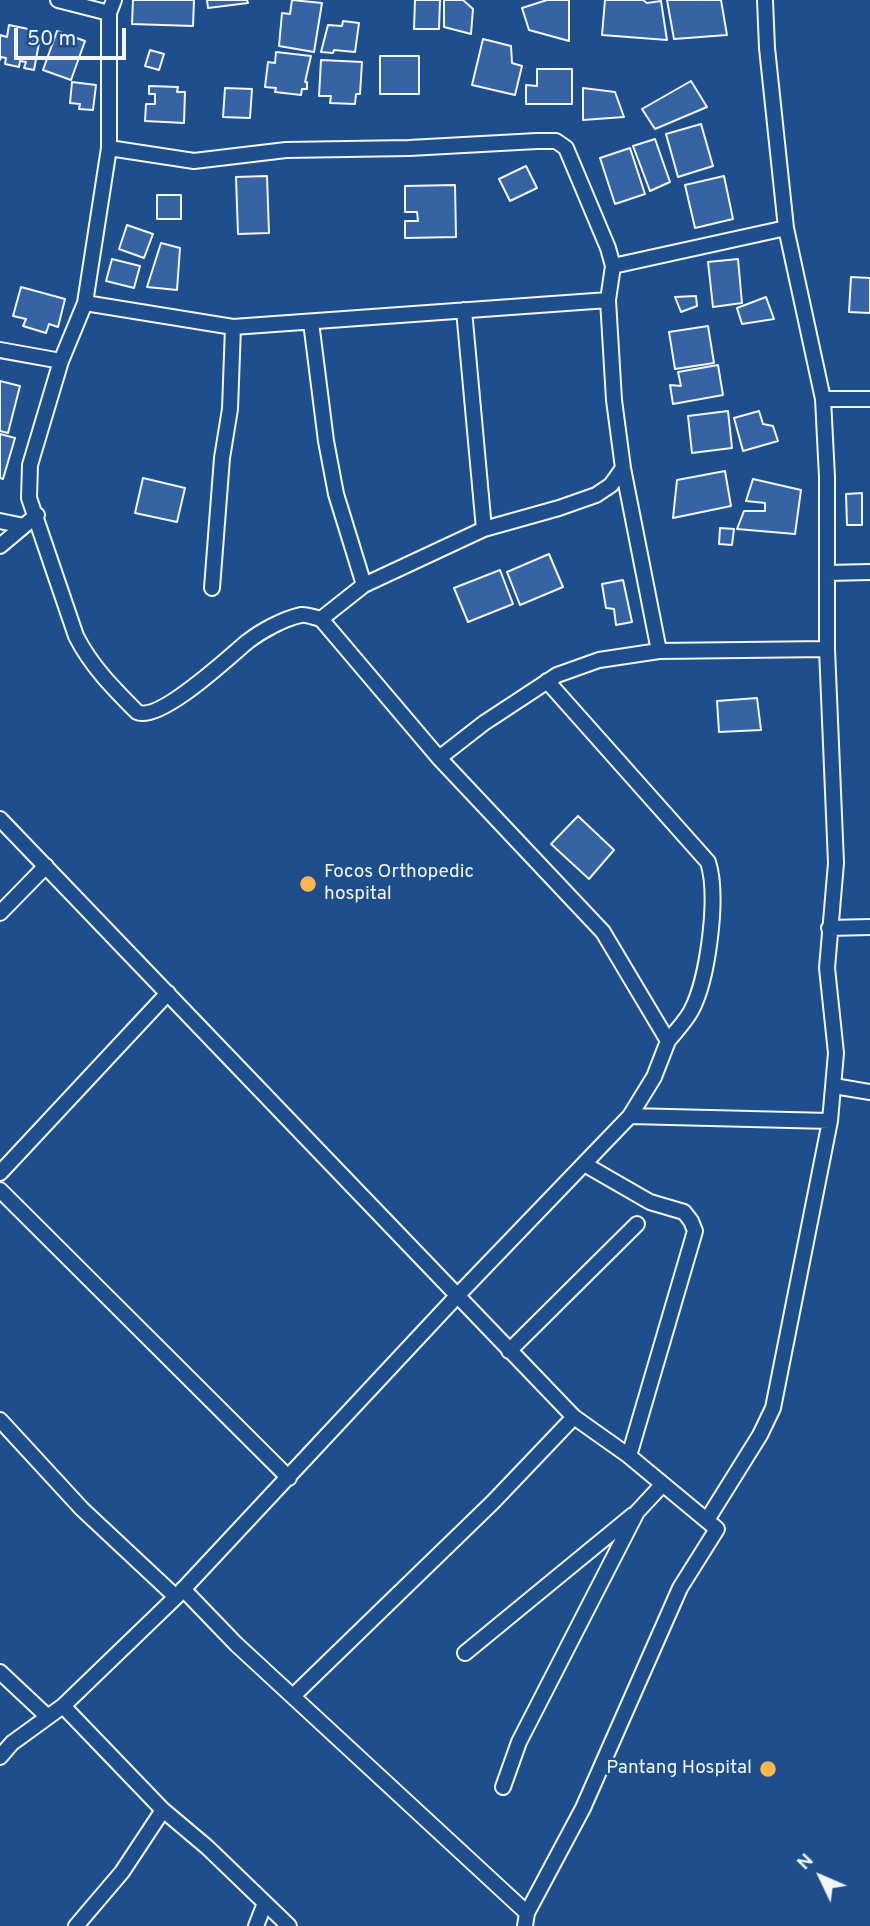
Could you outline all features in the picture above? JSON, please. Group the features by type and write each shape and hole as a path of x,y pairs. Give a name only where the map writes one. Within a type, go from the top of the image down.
{"street":[{"path":"58,0 112,7 109,148 85,303 61,361 30,465 29,498 83,651 105,679 142,715 154,713 174,700 248,641 271,627 303,614 321,619 439,758 603,932 668,1041"},
{"path":"707,1520 760,1435 773,1408 830,1121 836,1053 827,968 836,863 827,649 827,477 823,399 786,228 767,48 765,0"},
{"path":"109,148 194,160 286,150 556,141 566,148 613,266 608,300 614,400 623,468 659,651"},
{"path":"613,266 786,228"},
{"path":"85,303 233,327 608,300"},
{"path":"464,310 484,529"},
{"path":"311,321 326,441 336,494 364,585"},
{"path":"212,588 222,457 230,409 233,327"},
{"path":"0,350 61,361"},
{"path":"823,399 870,399"},
{"path":"321,619 364,585 484,529 596,495 611,485 623,468"},
{"path":"0,547 37,515"},
{"path":"0,521 24,526"},
{"path":"828,573 870,572"},
{"path":"439,758 484,723 547,681 599,660 659,651 827,649"},
{"path":"0,1757 12,1743 63,1706 180,1593 457,1296 630,1116 654,1077 668,1041 690,1013 708,950 712,875 708,862 547,681"},
{"path":"0,819 574,1417 629,1456 717,1529 680,1588 583,1808 526,1919 293,1696 82,1508 0,1420"},
{"path":"0,913 46,866"},
{"path":"829,928 870,927"},
{"path":"0,1173 168,993"},
{"path":"834,1086 870,1092"},
{"path":"630,1116 830,1121"},
{"path":"584,1164 650,1202 684,1212 695,1231 629,1456"},
{"path":"0,1189 289,1478"},
{"path":"509,1351 637,1224"},
{"path":"293,1696 484,1511 574,1417"},
{"path":"465,1653 637,1512 663,1484"},
{"path":"503,1787 519,1742 637,1512"},
{"path":"0,1672 48,1717"},
{"path":"63,1706 163,1810 207,1847 289,1926"},
{"path":"76,1926 121,1872 163,1810"},
{"path":"256,1926 265,1903"}],"building":[{"path":"133,0 194,0 193,26 132,24"},
{"path":"207,0 247,0 248,3 208,8"},
{"path":"292,0 322,3 314,52 279,46 282,13 290,14"},
{"path":"415,0 440,0 439,29 414,29"},
{"path":"444,0 463,0 473,9 471,34 444,27"},
{"path":"547,0 569,0 569,41 529,30 522,8"},
{"path":"605,0 643,0 647,3 661,1 667,40 602,35"},
{"path":"667,0 721,0 727,35 674,39"},
{"path":"343,21 359,23 355,52 321,52 328,25 342,26"},
{"path":"9,25 33,30 31,41 39,43 34,70 24,68 26,62 20,61 19,67 5,64 6,58 1,57 0,60 0,35 7,37"},
{"path":"57,31 85,41 71,80 43,70"},
{"path":"483,39 511,46 512,63 522,66 515,95 472,85"},
{"path":"150,50 164,54 159,70 145,66"},
{"path":"276,52 311,56 305,82 307,89 302,89 301,95 275,92 276,88 265,87 268,62 275,63"},
{"path":"380,56 419,56 419,94 380,94"},
{"path":"321,60 362,62 360,94 356,94 355,104 330,103 331,96 319,96"},
{"path":"537,69 572,69 572,104 526,104 526,85 537,86"},
{"path":"691,81 707,107 655,129 642,109"},
{"path":"72,82 96,85 93,110 79,109 80,104 70,103"},
{"path":"149,86 178,87 177,92 185,92 184,123 145,121 146,104 155,104 155,94 149,94"},
{"path":"225,88 252,89 250,118 223,117"},
{"path":"583,88 615,92 624,117 583,120"},
{"path":"701,124 713,166 678,177 666,134"},
{"path":"655,139 670,182 650,191 633,146"},
{"path":"630,148 645,194 615,204 600,158"},
{"path":"526,166 537,188 510,201 499,179"},
{"path":"267,176 269,233 238,234 236,177"},
{"path":"724,176 733,219 695,228 685,185"},
{"path":"455,185 456,237 405,238 405,221 418,221 417,212 405,212 405,186"},
{"path":"157,195 181,195 181,219 157,219"},
{"path":"127,225 153,234 144,258 119,249"},
{"path":"161,243 180,248 177,290 147,287"},
{"path":"112,259 140,266 134,288 106,281"},
{"path":"738,259 742,303 713,307 708,262"},
{"path":"851,277 870,278 870,313 849,312"},
{"path":"21,287 65,299 58,327 49,324 46,333 23,326 26,319 13,316"},
{"path":"696,296 697,306 681,312 675,297"},
{"path":"766,297 774,319 742,324 737,308"},
{"path":"708,326 714,363 675,369 669,332"},
{"path":"718,365 723,395 673,404 670,385 681,386 678,372"},
{"path":"0,381 20,386 8,433 0,431"},
{"path":"728,411 732,448 692,453 688,416"},
{"path":"759,411 763,424 773,426 778,441 743,451 734,418"},
{"path":"0,434 15,438 3,479 0,478"},
{"path":"725,471 731,506 673,518 677,480"},
{"path":"143,478 185,488 177,522 135,513"},
{"path":"753,479 801,490 795,534 737,529 744,511 765,511 765,503 746,501"},
{"path":"862,493 862,525 847,525 846,494"},
{"path":"720,528 734,529 732,545 719,544"},
{"path":"549,554 563,587 520,605 507,572"},
{"path":"500,570 513,604 468,622 454,588"},
{"path":"623,580 632,622 616,625 614,609 606,608 602,584"},
{"path":"757,698 761,730 719,732 717,701"},
{"path":"578,816 614,850 589,879 551,844"}],"place":[{"name":"Focos Orthopedic hospital","path":"308,884"},
{"name":"Pantang Hospital","path":"768,1769"}]}
